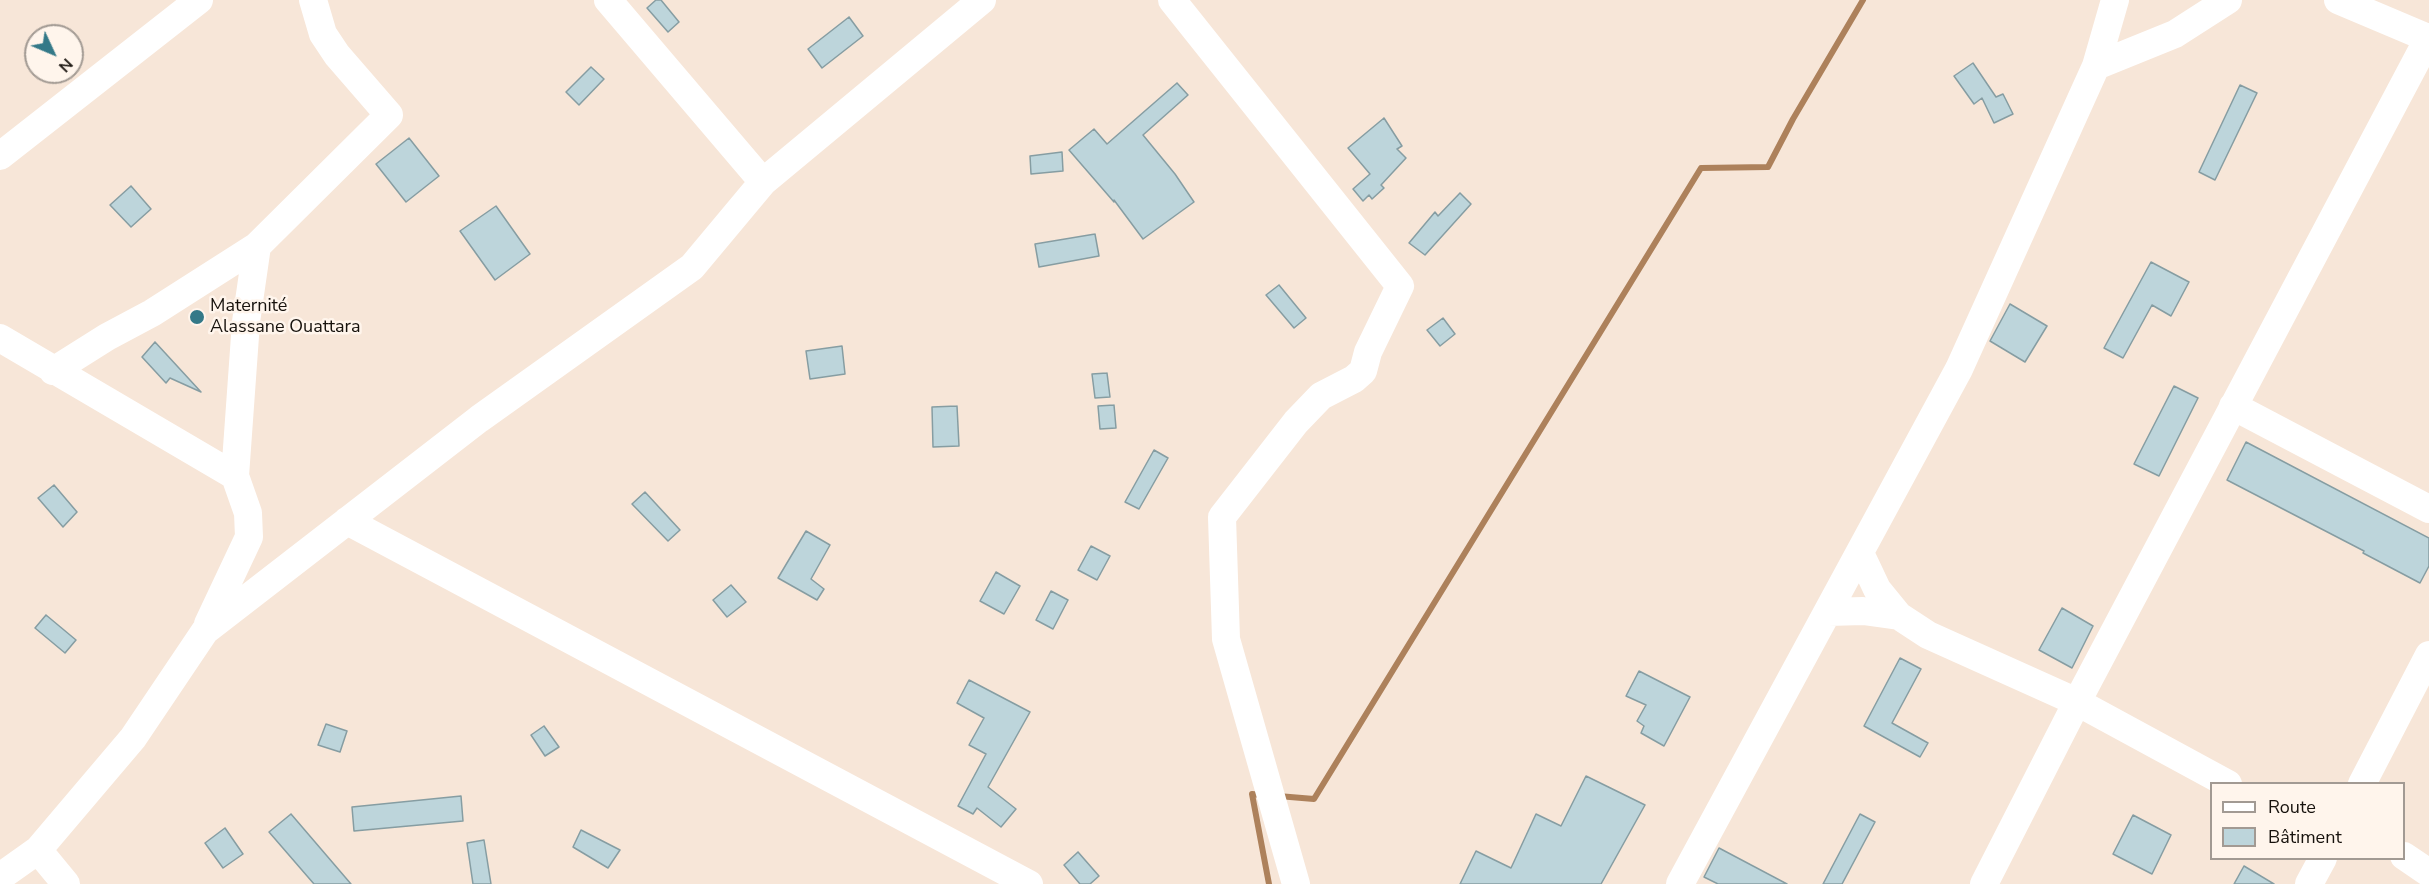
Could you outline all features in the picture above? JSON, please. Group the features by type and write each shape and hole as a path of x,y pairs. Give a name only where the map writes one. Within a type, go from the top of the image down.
{"street":[{"path":"0,156 199,0"},
{"path":"53,371 107,337 152,313 257,246 389,115 337,55 323,34 314,0"},
{"path":"608,0 763,182"},
{"path":"205,631 479,419 692,267 763,182 982,0"},
{"path":"1172,0 1400,286 1368,352 1363,370 1354,379 1321,396 1304,413 1222,517 1226,639 1296,884"},
{"path":"1680,884 1959,369 2096,66 2115,0"},
{"path":"2096,66 2175,34 2228,0"},
{"path":"1984,884 2077,702 2429,37 2338,0"},
{"path":"0,878 38,850 133,738 205,631 249,537 248,513 235,476 246,322 257,246"},
{"path":"0,338 235,476"},
{"path":"2234,406 2429,509"},
{"path":"347,520 1029,884"},
{"path":"1860,553 1877,589 1899,616 1928,635 2077,702 2226,782"},
{"path":"1828,612 1863,611 1899,616"},
{"path":"2363,782 2429,655"},
{"path":"38,850 66,884"},
{"path":"2405,857 2429,873"},
{"path":"2309,884 2322,860"}],"building":[{"path":"656,0 661,0 679,22 668,32 647,8"},
{"path":"849,17 863,36 822,68 808,49"},
{"path":"1973,63 1996,97 2003,94 2013,114 1994,123 1982,98 1974,104 1954,76"},
{"path":"591,67 604,79 579,105 566,92"},
{"path":"1177,83 1188,95 1143,135 1175,174 1194,202 1143,239 1114,200 1114,202 1069,150 1094,129 1107,144"},
{"path":"2240,85 2257,93 2215,180 2199,172"},
{"path":"1384,118 1402,146 1397,149 1406,158 1381,185 1384,188 1372,199 1369,195 1363,201 1353,189 1370,174 1348,148"},
{"path":"409,138 439,176 406,202 376,164"},
{"path":"1062,152 1063,171 1031,174 1030,156"},
{"path":"131,186 151,209 131,227 110,205"},
{"path":"1460,193 1471,204 1425,255 1409,243 1435,212 1438,216"},
{"path":"496,206 530,254 495,280 460,231"},
{"path":"1095,234 1099,256 1039,267 1035,244"},
{"path":"2151,262 2189,282 2171,316 2152,305 2123,358 2104,348"},
{"path":"1279,285 1306,318 1294,328 1266,295"},
{"path":"2010,304 2047,326 2025,362 1990,341"},
{"path":"1443,318 1455,334 1440,346 1427,330"},
{"path":"155,342 201,392 170,378 166,383 142,357"},
{"path":"842,346 845,374 810,379 806,351"},
{"path":"1107,373 1110,397 1095,398 1092,374"},
{"path":"2174,386 2198,398 2159,476 2134,464"},
{"path":"1114,405 1116,428 1100,429 1098,406"},
{"path":"957,406 959,446 933,447 932,407"},
{"path":"2246,442 2429,538 2429,566 2420,583 2363,553 2364,551 2227,480"},
{"path":"1154,450 1168,458 1139,509 1125,502"},
{"path":"54,485 77,512 63,527 38,498"},
{"path":"645,492 680,530 668,541 632,504"},
{"path":"806,531 830,545 811,579 824,589 817,600 778,578"},
{"path":"1091,546 1110,556 1097,580 1078,570"},
{"path":"996,572 1020,586 1004,614 980,601"},
{"path":"731,585 746,602 727,617 713,600"},
{"path":"1051,591 1068,600 1053,629 1036,620"},
{"path":"2062,608 2093,626 2072,668 2039,650"},
{"path":"46,615 76,640 65,653 35,628"},
{"path":"1900,658 1921,669 1892,723 1928,743 1920,757 1864,726"},
{"path":"1639,671 1690,697 1664,746 1641,733 1644,726 1637,721 1646,705 1626,696"},
{"path":"969,680 1030,712 988,787 1016,809 1001,827 977,808 973,814 958,806 986,754 969,745 984,718 957,703"},
{"path":"326,724 347,731 340,752 318,745"},
{"path":"544,726 559,747 545,756 531,735"},
{"path":"1586,776 1645,805 1601,884 1460,884 1476,851 1511,868 1536,814 1561,826"},
{"path":"461,796 463,821 354,831 352,807"},
{"path":"291,814 351,884 314,884 269,832"},
{"path":"1860,814 1875,822 1842,884 1823,884"},
{"path":"2133,815 2171,835 2152,874 2113,854"},
{"path":"225,828 243,854 223,868 205,843"},
{"path":"581,830 620,850 608,868 573,847"},
{"path":"484,840 491,884 473,884 467,843"},
{"path":"1719,848 1787,884 1718,884 1704,877"},
{"path":"1078,852 1099,876 1090,884 1080,884 1064,865"},
{"path":"2244,866 2274,884 2234,884"}],"waterway":[{"path":"1278,796 1314,799 1701,168 1768,167 1793,119 1863,0"},
{"path":"1262,795 1252,794 1269,884"}],"place":[{"name":"Maternité Alassane Ouattara","path":"197,317"}]}
